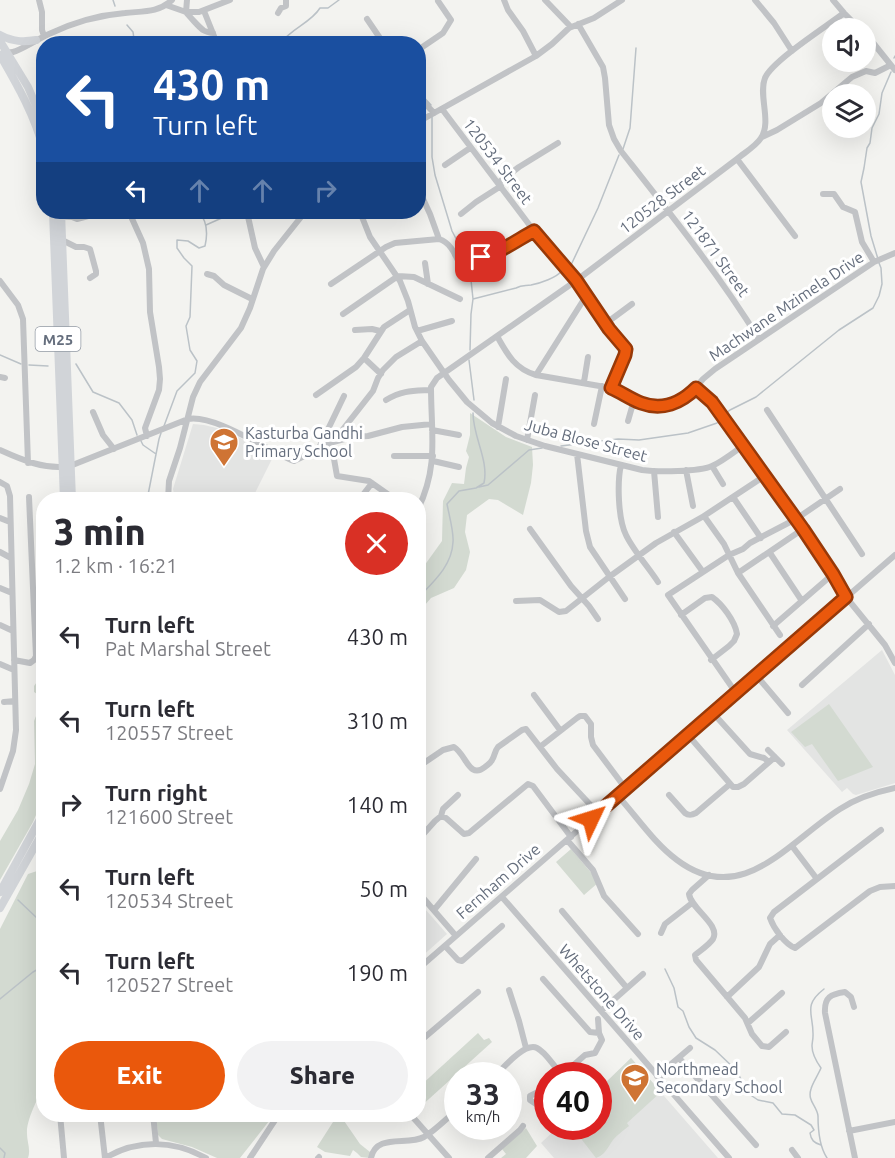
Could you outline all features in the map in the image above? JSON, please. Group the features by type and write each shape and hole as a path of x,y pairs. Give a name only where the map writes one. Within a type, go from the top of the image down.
{"main road":[{"path":"0,35 16,42 36,39"},
{"path":"0,41 36,128"},
{"path":"6,57 28,87 36,106"},
{"name":"M25","path":"57,219 66,467 64,492"},
{"name":"M25","path":"66,467 71,492"},
{"path":"0,892 36,827"},
{"path":"0,908 36,844"}],"street":[{"path":"39,0 42,12 40,36"},
{"path":"45,36 82,22 113,15 154,11 172,0"},
{"path":"187,0 188,15 203,31 213,33"},
{"path":"166,5 195,13 230,0"},
{"path":"279,13 281,8 286,6 286,0"},
{"path":"504,0 536,56"},
{"path":"545,0 571,27"},
{"path":"426,118 536,56 571,27 594,18 622,0"},
{"path":"755,0 774,23 792,51"},
{"path":"426,45 443,33 452,20 438,1"},
{"path":"836,1 848,18"},
{"path":"204,11 213,36"},
{"path":"762,137 765,122 764,79 770,70 792,51 844,14"},
{"path":"367,19 379,36"},
{"name":"121871 Street","path":"578,24 604,71 609,125 614,139 700,252 759,339"},
{"path":"6,57 36,40"},
{"path":"876,46 893,67"},
{"name":"120528 Street","path":"443,372 576,280 737,159 762,137 821,103 852,77 866,71 875,73 893,67"},
{"path":"426,104 434,113"},
{"name":"120534 Street","path":"442,109 534,231 576,280 626,351 611,388"},
{"path":"461,214 500,185 519,167 558,143"},
{"path":"445,165 470,148"},
{"path":"737,159 795,236"},
{"path":"823,194 834,194 843,207 855,212 862,242 878,261"},
{"path":"426,206 439,239"},
{"path":"132,219 143,243 149,269 150,312 160,379 159,390 145,428 147,435"},
{"path":"249,219 255,248 264,267"},
{"path":"168,492 169,481 193,397 200,382 241,328 268,259 299,219"},
{"name":"Juba Blose Street","path":"363,219 379,252 398,276 422,341 467,402 498,428 527,440 621,465 654,471 703,469 712,466 744,445"},
{"path":"331,284 395,243 439,239 462,252 481,257 489,256 534,231"},
{"path":"58,238 76,247 90,249 96,271 96,274 90,278"},
{"path":"462,252 462,269"},
{"name":"Machwane Mzimela Drive","path":"536,375 611,388 647,405 663,406 675,403 687,396 715,369 759,339 878,261 895,253"},
{"path":"425,263 428,284"},
{"path":"207,274 252,299"},
{"path":"343,314 398,276 410,276 460,299"},
{"path":"0,281 18,305 23,319 28,463"},
{"path":"497,336 516,365 536,375 586,296"},
{"path":"605,324 632,304"},
{"path":"316,395 356,368 380,331 410,310"},
{"path":"417,331 452,321"},
{"path":"355,330 380,331"},
{"path":"331,444 371,395 381,374 396,357 422,341"},
{"path":"584,382 588,357"},
{"path":"364,358 381,374"},
{"path":"425,492 433,459 431,390 434,381 443,372"},
{"path":"498,428 506,379"},
{"path":"594,424 602,386"},
{"path":"696,388 712,402 766,475 846,597 885,645 895,663"},
{"path":"386,400 406,391 431,390"},
{"path":"527,440 535,395"},
{"path":"319,449 344,396"},
{"path":"628,422 634,400"},
{"path":"767,410 862,554"},
{"path":"93,412 103,435 114,449"},
{"path":"0,450 28,463 66,467 194,418 215,423 239,433 294,461 352,437 368,436 391,429 432,427 459,435"},
{"path":"331,444 337,476 364,480 385,492"},
{"path":"577,453 587,540 595,556 625,599"},
{"path":"394,456 433,459 459,467"},
{"path":"621,465 618,486 623,528 658,582"},
{"path":"712,466 723,484"},
{"path":"686,470 693,506"},
{"path":"654,471 658,517"},
{"path":"516,601 540,600 564,612 639,555 766,475"},
{"path":"0,482 7,486 9,491 16,730 15,742 0,789"},
{"path":"365,492 372,483"},
{"path":"736,693 668,595 729,555 796,519 840,489"},
{"path":"14,660 30,663 36,656 29,497"},
{"path":"734,497 761,538"},
{"path":"704,516 724,544 738,573 780,635"},
{"path":"0,518 10,522"},
{"path":"530,529 598,619"},
{"path":"738,573 803,529"},
{"path":"674,532 703,572"},
{"path":"0,552 11,558"},
{"path":"770,553 802,601"},
{"name":"Fernham Drive","path":"426,962 895,555"},
{"path":"773,626 833,574"},
{"path":"0,588 12,593"},
{"path":"681,615 705,598 712,597 733,623 736,637 729,646 711,660"},
{"path":"802,685 869,624"},
{"path":"0,625 13,631"},
{"path":"0,664 14,670"},
{"path":"756,675 788,712"},
{"path":"534,695 560,730"},
{"path":"4,702 15,701"},
{"path":"713,713 747,751 782,764"},
{"path":"541,746 580,716 585,716 591,723 593,745 626,789"},
{"path":"426,762 443,750 454,747 460,751 472,769 481,770 492,761 498,747 524,729 528,730 558,769 598,813"},
{"path":"688,735 734,787 738,788 772,759"},
{"path":"768,750 772,759"},
{"path":"441,816 464,834 468,833 530,784 593,870 604,896 638,934"},
{"path":"669,795 685,813 691,815 730,784"},
{"path":"618,796 675,858 693,870 722,877 754,871 762,867 850,803 875,792 895,788"},
{"path":"426,831 441,816 443,809 458,795"},
{"path":"881,830 771,916 771,922 789,945 795,948 870,891 885,886 895,886"},
{"path":"792,846 817,879"},
{"path":"434,909 476,859"},
{"path":"709,875 690,892 689,898 713,927 715,933 713,939 695,955 696,960 748,1023 752,1034 765,1047 769,1047 786,1032"},
{"name":"Whetstone Drive","path":"502,897 729,1158"},
{"path":"426,900 456,936"},
{"path":"661,933 665,924 692,903"},
{"path":"562,911 627,988"},
{"path":"445,946 458,960 462,961 502,926"},
{"path":"727,997 759,967 770,944 780,935"},
{"path":"587,1028 643,974"},
{"path":"543,979 591,1033 599,1034"},
{"path":"509,990 526,1048"},
{"path":"426,1036 478,992"},
{"path":"854,1007 845,992 831,996 824,1005 855,1158"},
{"path":"748,1023 782,993"},
{"path":"577,1062 585,1055 595,1053 602,1042 598,1019"},
{"path":"510,1062 531,1046 538,1048 551,1062"},
{"path":"657,1076 690,1048"},
{"path":"679,1058 756,1145"},
{"path":"371,1158 375,1148 383,1143 422,1138 444,1120"},
{"path":"61,1122 64,1158"},
{"path":"101,1122 105,1158 125,1149 156,1143 187,1149 206,1158"},
{"path":"154,1122 156,1143"},
{"path":"250,1158 274,1122"},
{"path":"417,1122 448,1158"},
{"path":"849,1131 895,1122"},
{"path":"488,1158 509,1140"},
{"path":"792,1150 798,1158"}],"shaded area":[{"path":"470,413 506,437 532,447 531,483 523,515 498,500 489,499 467,515 465,532 470,552 466,570 454,588 431,598 426,604 426,563 442,541 443,501 452,483 464,484 469,457 466,451 470,435"},
{"name":"Kasturba Gandhi Primary School","path":"193,424 221,429 274,455 256,492 174,492"},
{"path":"882,650 895,675 895,783 856,795 847,788 842,792 787,730"},
{"path":"829,704 873,767 838,781 812,744 805,747 791,732"},
{"path":"36,716 36,815 0,880 0,841 18,810 35,764 34,721"},
{"path":"571,849 599,882 584,895 556,862"},
{"path":"36,871 36,1103 28,1123 28,1158 0,1158 0,929 28,874"},
{"path":"426,910 447,934 426,953"},
{"path":"478,1033 484,1040 489,1038 492,1042 470,1062 446,1062"},
{"name":"Northmead Secondary School","path":"631,1058 718,1158 554,1158 541,1143 544,1140 612,1140 612,1076"},
{"path":"631,1058 661,1092 627,1123 629,1126 615,1138 604,1153 596,1158 582,1140 612,1140 612,1076"},
{"path":"444,1064 444,1085 426,1102 426,1081"},
{"path":"157,1122 268,1122 240,1158 217,1158 192,1147 162,1139 158,1135"},
{"path":"333,1122 345,1122 360,1144 370,1152 370,1158 361,1157 353,1150 350,1156 325,1152 317,1147"},
{"path":"526,1128 537,1146 526,1158 501,1158 506,1154 502,1149 512,1140 522,1140 522,1132"}],"waterway":[{"path":"113,0 115,6"},
{"path":"288,36 312,18 320,8 328,8 339,0"},
{"path":"127,25 134,36"},
{"path":"623,149 630,128 636,48"},
{"path":"878,259 871,236 861,182 872,128 879,114 882,93 891,72"},
{"path":"426,100 431,105"},
{"path":"432,117 432,157 435,175 452,231 461,248"},
{"path":"571,265 598,208 619,155"},
{"path":"164,426 177,391 195,373 197,361 190,350 186,326 190,317 192,266 177,248 177,240 188,241 199,248 205,246 204,219"},
{"path":"206,225 220,219"},
{"path":"463,253 471,280 473,299 470,350"},
{"path":"726,413 756,397 839,330 873,308 882,284 879,263"},
{"path":"473,299 539,283 563,270"},
{"path":"0,355 21,364"},
{"path":"469,360 474,400"},
{"path":"76,364 93,392 119,403 132,420 137,435"},
{"path":"29,365 48,366"},
{"path":"426,590 441,573 452,551 453,533 447,504 459,491 476,488 484,483 483,457 475,431 473,413"},
{"path":"561,446 618,439 639,440 688,433 720,420"},
{"path":"149,492 161,433"},
{"path":"140,439 143,445 156,454"},
{"path":"479,487 488,485 529,450 542,448"},
{"path":"18,900 36,917"},
{"path":"665,969 674,988 678,1007 683,1011 696,1038 715,1050 736,1070 752,1096 758,1100 773,1103 782,1114 795,1115 811,1125 814,1130 810,1133 811,1138 821,1145"},
{"path":"0,999 36,970"},
{"path":"824,989 813,1000 811,1006 812,1049 821,1068 810,1093 818,1116 821,1143 827,1158"},
{"path":"0,1148 5,1153 4,1158"}],"place":[{"name":"Kasturba Gandhi Primary School","path":"224,468"},
{"name":"Northmead Secondary School","path":"635,1104"}],"route":[{"path":"481,257 485,258 495,254 534,231 576,280 609,329 626,349 611,388 640,403 655,406 675,403 696,388 706,396 766,475 839,583 846,597 591,819"}]}
